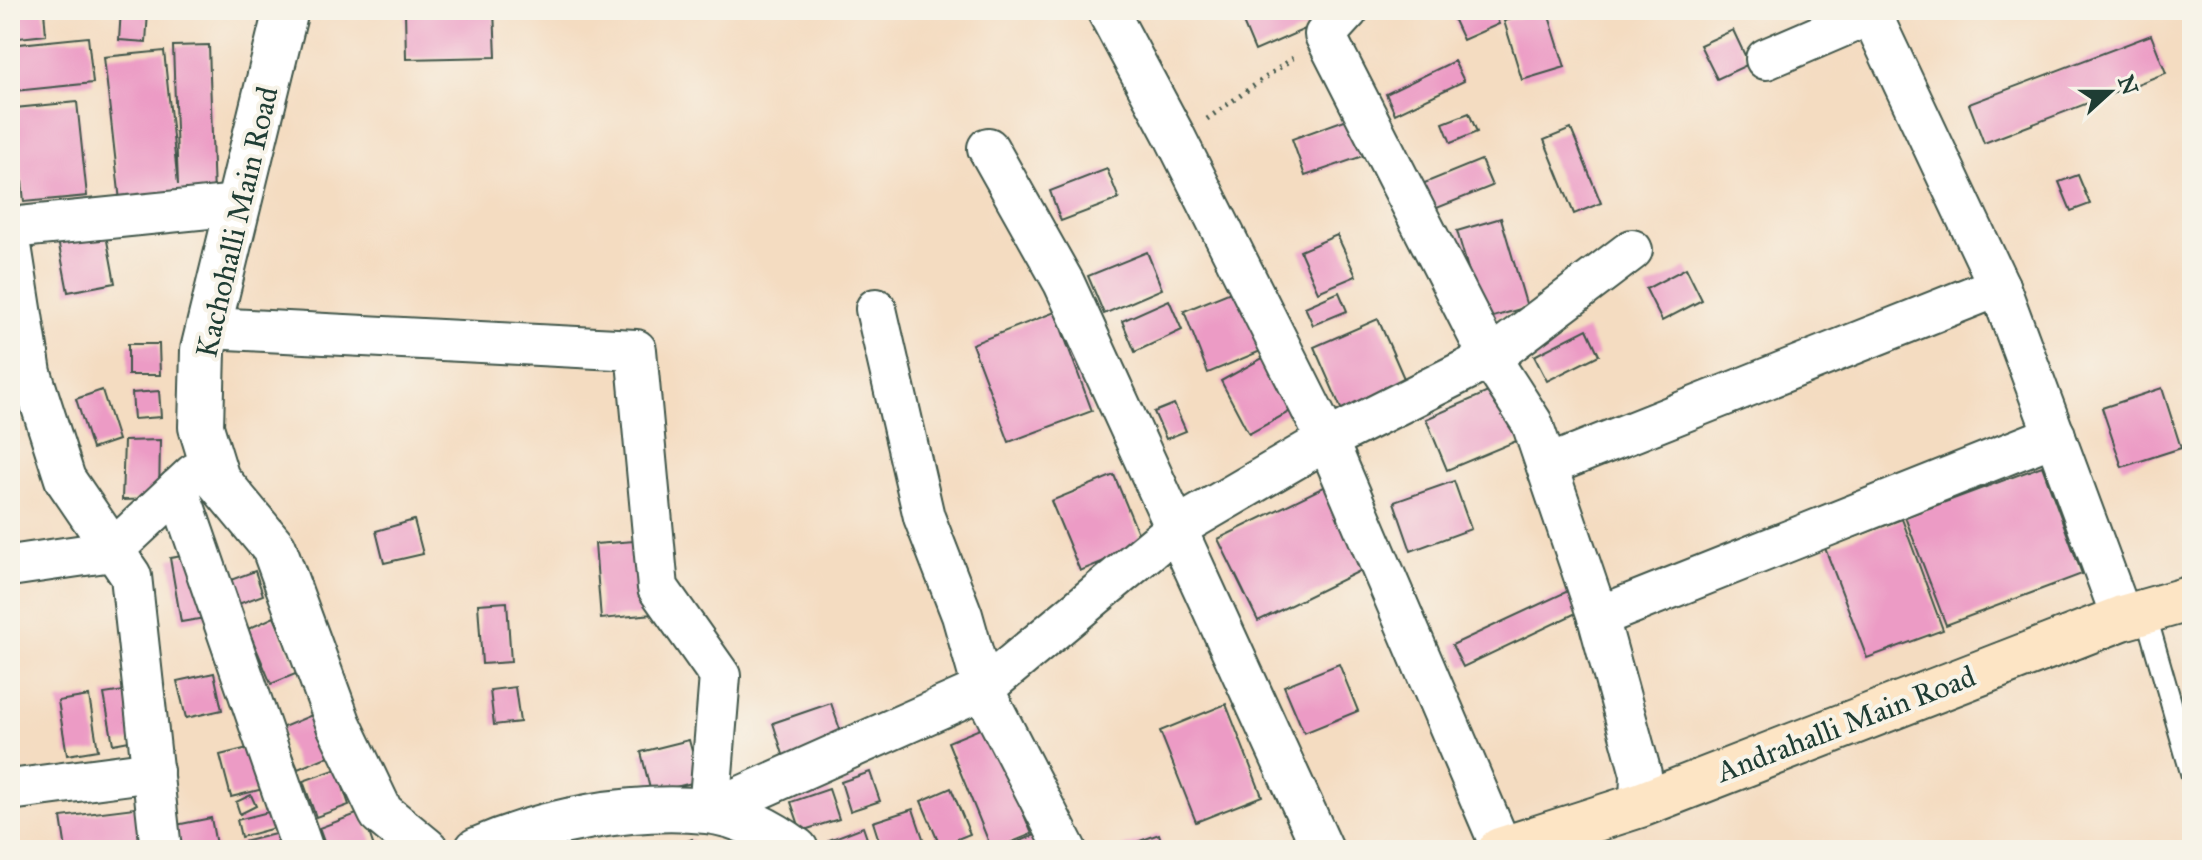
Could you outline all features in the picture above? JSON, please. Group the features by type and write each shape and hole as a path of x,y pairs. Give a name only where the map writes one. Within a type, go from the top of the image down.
{"main road":[{"name":"Andrahalli Main Road","path":"1501,850 1640,805 2134,615 2192,598"}],"street":[{"name":"Kachohalli Main Road","path":"286,10 203,350 201,427 217,479 274,548 339,725 381,813 426,850"},
{"path":"1107,10 1174,135 1327,440 1501,850"},
{"path":"1766,59 1876,12 1999,286 2055,435 2134,615"},
{"path":"1336,22 1490,358 1532,423 1598,617 1641,774 1640,805"},
{"path":"988,148 1064,283 1323,850"},
{"path":"10,228 238,205"},
{"path":"10,239 31,373 65,479 131,576 161,850"},
{"path":"709,811 983,689 1175,529 1327,440 1490,358 1632,250"},
{"path":"1547,466 1999,286"},
{"path":"876,309 924,517 962,615 983,689 1066,850"},
{"path":"209,328 636,350 658,588 720,676 709,811"},
{"path":"1598,617 2055,435"},
{"path":"10,566 112,551 211,459"},
{"path":"178,489 303,850"},
{"path":"10,790 153,771"},
{"path":"477,850 507,837 558,824 639,811 709,811 771,831 796,850"}],"lane":[{"path":"2134,615 2192,776"}],"path":[{"path":"1174,135 1194,129 1336,22"}],"building":[{"path":"121,10 148,12 146,42 119,40"},
{"path":"405,10 494,10 496,57 406,59"},
{"path":"1267,10 1305,10 1312,26 1255,51 1242,20"},
{"path":"1466,10 1493,10 1499,24 1463,40 1452,16"},
{"path":"1547,10 1565,67 1522,80 1504,21"},
{"path":"44,11 46,35 19,38 16,15"},
{"path":"1733,30 1749,64 1717,79 1700,45"},
{"path":"2151,35 2166,73 1984,143 1969,104"},
{"path":"88,37 93,83 15,91 10,45"},
{"path":"209,45 214,197 120,201 104,57 164,51 178,185 173,46"},
{"path":"1454,61 1464,81 1395,114 1386,94"},
{"path":"77,102 87,196 24,202 15,108"},
{"path":"1469,113 1477,132 1451,143 1443,123"},
{"path":"1350,118 1363,156 1305,176 1292,139"},
{"path":"1571,129 1601,203 1574,214 1544,140"},
{"path":"1481,160 1492,186 1432,210 1422,184"},
{"path":"1107,169 1119,199 1061,221 1050,191"},
{"path":"2078,175 2090,204 2071,211 2059,182"},
{"path":"1501,218 1527,307 1483,320 1457,231"},
{"path":"105,230 115,283 68,292 58,240"},
{"path":"1337,235 1356,276 1318,292 1300,251"},
{"path":"1147,252 1162,289 1104,314 1088,276"},
{"path":"1686,268 1702,300 1662,321 1646,289"},
{"path":"1243,287 1268,348 1208,373 1184,311"},
{"path":"1339,292 1347,311 1313,325 1305,307"},
{"path":"1169,300 1182,330 1135,352 1122,321"},
{"path":"1055,312 1092,411 1009,442 972,344"},
{"path":"1378,319 1410,392 1346,420 1314,347"},
{"path":"1587,329 1599,355 1547,381 1534,356"},
{"path":"128,344 159,344 160,375 128,375"},
{"path":"1268,355 1296,408 1249,434 1221,381"},
{"path":"1504,385 1526,437 1447,470 1426,419"},
{"path":"2162,388 2181,448 2122,467 2102,408"},
{"path":"102,390 118,440 92,449 76,399"},
{"path":"159,391 161,417 134,419 132,393"},
{"path":"1174,404 1186,431 1166,439 1154,412"},
{"path":"160,440 159,499 122,500 124,441"},
{"path":"2042,466 2082,574 1946,625 1905,517"},
{"path":"1114,475 1143,545 1080,571 1051,501"},
{"path":"1454,481 1471,529 1411,551 1394,502"},
{"path":"1330,484 1370,566 1258,621 1218,539"},
{"path":"1902,519 1943,630 1867,658 1825,548"},
{"path":"414,520 423,554 384,563 376,531"},
{"path":"648,540 653,614 601,619 595,544"},
{"path":"200,553 211,617 181,622 170,558"},
{"path":"255,571 263,595 233,606 225,582"},
{"path":"1581,585 1591,606 1463,667 1452,645"},
{"path":"507,602 511,662 482,664 478,604"},
{"path":"274,617 298,673 271,684 248,629"},
{"path":"1339,664 1358,711 1304,733 1284,686"},
{"path":"214,673 222,710 186,718 177,681"},
{"path":"515,687 520,722 494,725 490,690"},
{"path":"131,690 140,739 113,744 104,694"},
{"path":"89,696 98,750 67,755 58,701"},
{"path":"831,703 846,747 787,767 773,723"},
{"path":"1226,704 1262,796 1196,822 1160,731"},
{"path":"312,715 329,756 298,769 281,728"},
{"path":"987,726 1032,834 992,850 948,742"},
{"path":"689,740 700,781 651,793 641,752"},
{"path":"260,745 271,787 231,797 220,755"},
{"path":"337,769 349,805 316,817 303,781"},
{"path":"870,772 880,801 850,811 841,782"},
{"path":"951,788 970,834 940,846 921,801"},
{"path":"829,789 839,819 801,831 791,802"},
{"path":"251,795 256,806 240,814 236,802"},
{"path":"150,806 155,846 66,850 61,817"},
{"path":"284,808 289,824 241,837 237,820"},
{"path":"913,809 927,850 882,850 873,822"},
{"path":"362,812 375,850 327,850 319,828"},
{"path":"211,818 217,850 180,850 176,825"},
{"path":"863,827 871,850 833,850 829,840"},
{"path":"1050,829 1059,850 998,850"},
{"path":"287,831 293,850 236,850 235,844"},
{"path":"1159,834 1164,850 1115,850"},
{"path":"692,839 697,850 667,850"}]}
